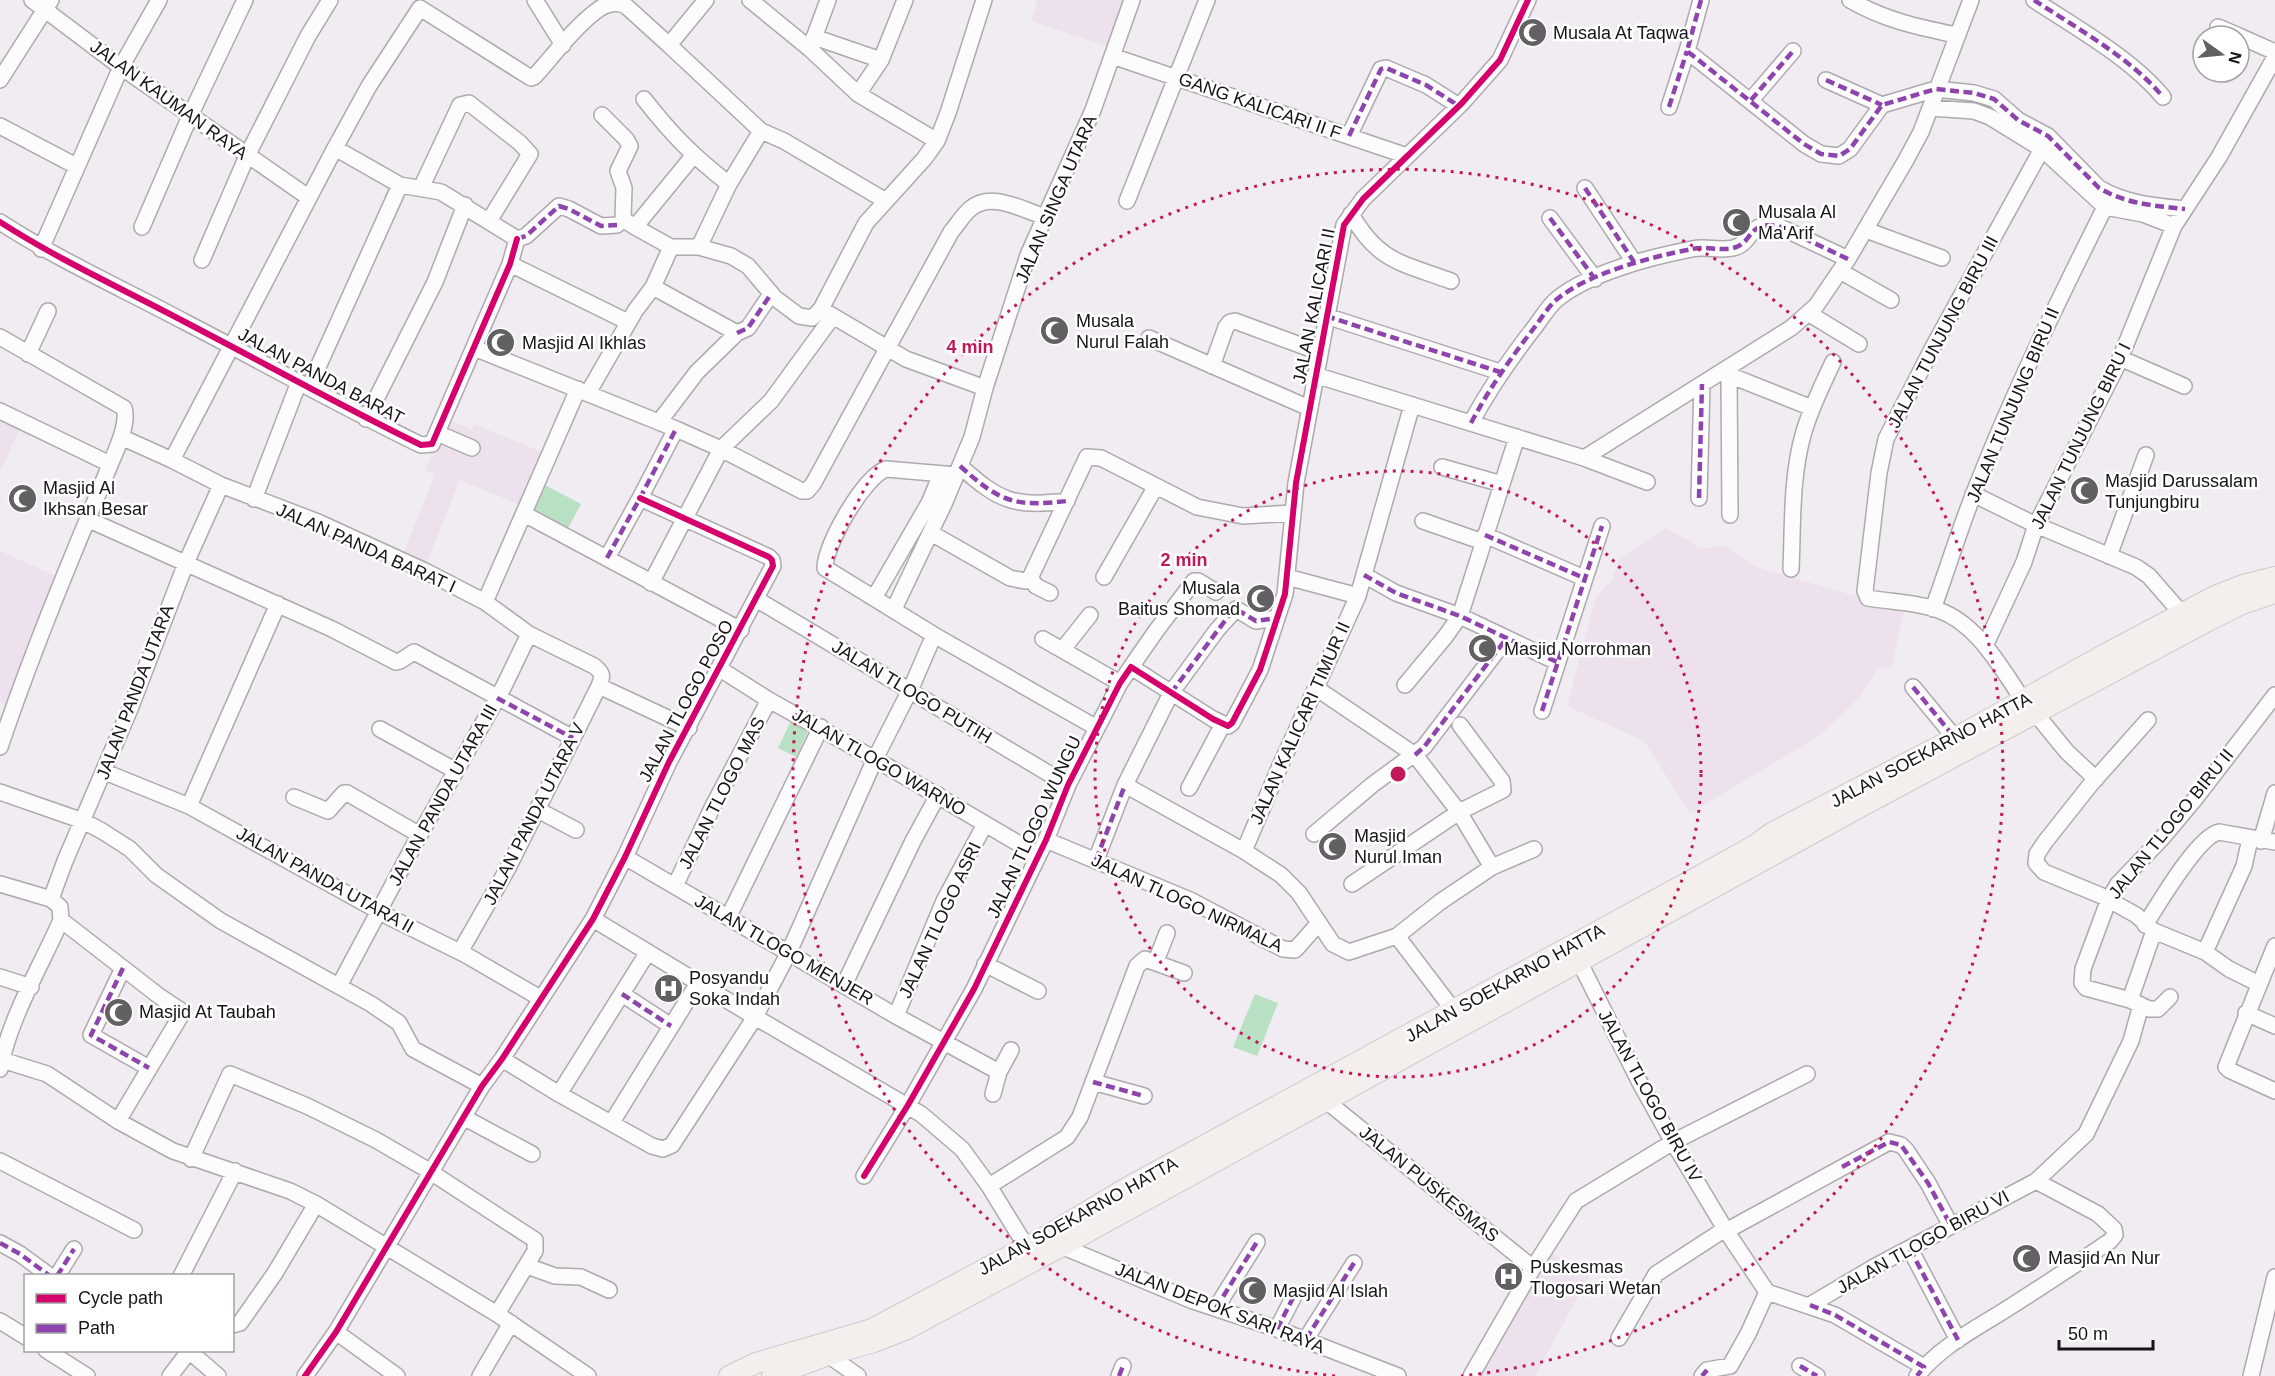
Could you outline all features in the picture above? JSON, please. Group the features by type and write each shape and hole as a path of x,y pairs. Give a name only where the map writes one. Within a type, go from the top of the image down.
{"main road":[{"name":"JALAN SOEKARNO HATTA","path":"729,1376 756,1363 872,1329 1034,1248 1128,1187 1458,1018 1755,846 1773,832 1858,798 1955,738 2030,707 2215,596 2243,585 2275,577"},
{"path":"772,1376 828,1355 882,1340 907,1329 1034,1248 1062,1246 1325,1100 1458,1018 1579,961 1858,798 2030,707 2242,604 2275,593"}],"street":[{"name":"JALAN KAUMAN RAYA","path":"32,0 48,5 121,67 308,197"},
{"path":"41,249 121,67 159,0"},
{"path":"142,227 190,116 245,0"},
{"path":"202,260 247,156 308,36 330,0"},
{"path":"535,0 563,45"},
{"path":"669,45 706,0"},
{"path":"750,0 812,43 858,94 937,141"},
{"path":"812,43 828,0"},
{"path":"858,94 881,60 905,0"},
{"path":"651,583 721,449 771,400 826,320 866,223 924,159 937,141 984,0"},
{"name":"JALAN SINGA UTARA","path":"952,472 972,436 1028,255 1090,117 1132,0"},
{"path":"1127,201 1178,78 1207,0"},
{"name":"JALAN KALICARI II","path":"1223,724 1228,726 1232,723 1260,670 1285,594 1293,513 1315,375 1345,224 1500,60 1528,0"},
{"path":"1669,107 1701,0"},
{"path":"1850,0 1870,12 1900,23 1956,35"},
{"path":"1584,458 1702,384 1727,372 1791,328 1816,306 1866,230 1916,141 1971,0"},
{"path":"2034,0 2101,44 2146,79 2163,97"},
{"path":"172,460 233,346 308,197 369,86 420,8 529,78 534,77 600,8 620,3 669,45 760,131 784,141 886,201"},
{"path":"0,80 48,5"},
{"path":"2251,41 2275,52"},
{"path":"812,43 881,60"},
{"path":"1687,51 1804,144 1821,154 1839,156 1850,149 1882,105 1936,89 1974,93 1994,99 2018,120 2048,136 2099,188 2109,194 2126,201 2185,209"},
{"path":"1751,100 1793,51"},
{"name":"GANG KALICARI II F","path":"1112,56 1407,156"},
{"name":"JALAN TUNJUNG BIRU I","path":"1985,646 2024,562 2036,525 2120,358 2174,226 2218,157 2275,57"},
{"path":"1349,136 1381,69 1386,68 1426,85 1459,106"},
{"path":"1827,80 1882,105"},
{"path":"644,99 666,128 693,156 729,184"},
{"path":"421,188 462,103 469,103 529,151 530,156 489,221"},
{"path":"1930,108 1974,111 1996,120 2042,149 2105,207 2143,214 2174,226"},
{"path":"602,115 626,139 630,147 618,171 624,188 623,219 671,247 699,247 731,256 748,266 771,294 799,316 826,320 887,347 906,359 985,388"},
{"path":"0,126 76,166"},
{"path":"699,247 729,184 760,131"},
{"path":"335,148 400,185 441,192 517,239"},
{"name":"JALAN TUNJUNG BIRU III","path":"1933,609 1866,596 1874,512 1886,440 1934,346 2042,149"},
{"path":"635,227 693,156"},
{"path":"254,499 304,385 400,185"},
{"path":"1585,188 1634,262"},
{"path":"474,348 676,429 802,490 810,489 951,232 970,208 982,202 994,200 1039,215"},
{"path":"366,418 435,282 465,205"},
{"path":"517,239 526,236 559,206 601,226 617,225"},
{"name":"JALAN TUNJUNG BIRU II","path":"1933,609 1973,494 2028,364 2105,207"},
{"path":"1550,218 1595,279"},
{"name":"JALAN PANDA BARAT","path":"0,222 41,249 233,346 421,445 432,444 437,433"},
{"path":"1345,224 1361,231 1382,253 1450,281"},
{"path":"1471,423 1500,372 1555,300 1574,288 1634,262 1699,248 1735,248 1755,229 1766,224 1778,226 1844,265 1891,300"},
{"path":"1866,230 1942,258"},
{"path":"472,447 437,433 510,264 517,239"},
{"path":"485,602 583,391 653,287 671,247"},
{"path":"510,264 628,322"},
{"path":"653,287 737,333"},
{"path":"659,422 697,372 737,333 748,328 771,294"},
{"path":"28,354 48,311"},
{"path":"1808,313 1859,344"},
{"path":"1326,316 1500,372"},
{"path":"1212,366 1226,327 1230,322 1235,321 1320,352"},
{"path":"0,337 124,408 125,413 121,437 5,712 0,747"},
{"path":"1149,338 1310,408"},
{"path":"2120,358 2184,386"},
{"path":"1791,569 1796,470 1812,408 1833,362"},
{"path":"1727,372 1812,408"},
{"path":"1727,372 1730,515"},
{"path":"1315,375 1517,436 1647,482"},
{"path":"1699,498 1702,384"},
{"name":"JALAN KALICARI TIMUR II","path":"1244,851 1280,766 1358,596 1412,405"},
{"path":"0,411 110,464"},
{"path":"607,558 676,429"},
{"path":"1405,685 1460,616 1517,436"},
{"name":"JALAN PANDA BARAT I","path":"121,437 220,485 318,522 425,571 485,602 530,634 594,666 601,681 689,728"},
{"path":"2109,556 2146,455"},
{"path":"931,533 1010,578 1024,581 1030,578 1087,457 1101,458 1197,507 1243,516 1293,513"},
{"path":"1442,467 1502,484"},
{"path":"1067,501 1027,503 1003,499 952,472 886,469 878,471 868,482 837,529 825,568 934,635 1097,728"},
{"path":"894,609 931,533 952,472"},
{"path":"874,597 929,503 952,472"},
{"name":"JALAN PANDA UTARA","path":"51,899 65,861 105,772 186,563 220,485"},
{"path":"1104,577 1156,486"},
{"path":"1973,494 2036,525 2136,567 2149,576 2182,614"},
{"path":"640,498 685,518"},
{"path":"524,514 741,630"},
{"name":"JALAN TLOGO POSO","path":"304,1376 336,1332 482,1086 593,919 669,762 741,630 774,562 769,557 685,518"},
{"path":"87,519 278,604 396,662 414,652 573,738"},
{"path":"1423,521 1484,539 1584,578"},
{"path":"1542,711 1602,526"},
{"path":"1364,575 1396,593 1460,616 1557,662"},
{"path":"1287,577 1358,596"},
{"path":"1030,578 1036,586 1050,593"},
{"name":"JALAN TLOGO WUNGU","path":"864,1176 908,1105 974,989 1046,840 1068,785 1120,683 1155,631 1194,581 1216,592"},
{"name":"JALAN TLOGO PUTIH","path":"756,599 1068,785"},
{"path":"189,806 278,604"},
{"path":"1096,860 1125,785 1171,693 1233,610 1236,609 1256,621 1277,618"},
{"path":"1933,609 1939,610 1972,631 2067,752 2096,779"},
{"path":"1063,649 1090,615"},
{"name":"JALAN PANDA UTARA III","path":"339,986 530,634"},
{"path":"502,1059 559,1094 658,1149 672,1145 755,1017 789,952 875,759 910,690 934,635"},
{"path":"1043,639 1120,683"},
{"path":"1314,834 1372,785 1424,747 1506,639"},
{"path":"1131,667 1223,724 1189,788"},
{"name":"JALAN TLOGO WARNO","path":"720,669 1038,855"},
{"name":"JALAN PANDA UTARA V","path":"460,952 538,810 601,681"},
{"path":"1913,687 1955,738"},
{"path":"1316,688 1414,755 1459,812 1492,867"},
{"name":"JALAN TLOGO BIRU II","path":"2135,1003 2086,988 2082,982 2083,969 2109,899 2118,884 2164,836 2195,799 2275,695"},
{"name":"JALAN TLOGO MAS","path":"675,886 713,806 770,700"},
{"path":"2148,720 2045,842 2037,854 2036,863 2044,872 2109,899 2136,915 2149,928 2205,952 2229,969 2259,984"},
{"path":"1352,884 1459,812 1503,790 1504,785 1460,725"},
{"path":"729,916 821,727"},
{"path":"380,729 456,771"},
{"name":"JALAN PANDA UTARA II","path":"105,772 189,806 460,952 540,998"},
{"path":"1125,785 1244,851 1281,875 1299,893 1333,944 1348,952 1397,936 1440,902 1492,867 1534,849"},
{"path":"0,792 83,821 124,845 156,875 221,921 339,986 399,1023 413,1049 482,1086"},
{"path":"294,797 328,811 344,793 348,793 420,836"},
{"path":"2205,952 2244,866 2262,841 2275,793"},
{"path":"844,985 913,841 938,795"},
{"path":"538,810 576,830"},
{"name":"JALAN TLOGO ASRI","path":"896,1016 944,902 985,824"},
{"name":"JALAN TLOGO BIRU VI","path":"1810,1305 1874,1267 2036,1181 2086,1134 2132,1041 2135,1003 2149,928 2186,863 2212,834 2219,832 2262,841"},
{"name":"JALAN TLOGO NIRMALA","path":"1046,840 1190,900 1283,949 1295,950 1319,923"},
{"name":"JALAN TLOGO MENJER","path":"625,857 896,1016 999,1072"},
{"path":"0,884 51,899 60,907 61,920 8,1039 1,1064 47,1074 155,1143 191,1159 235,1171 290,1191 316,1204 497,1314 588,1376"},
{"path":"593,919 755,1017 908,1105 963,1149 1034,1248"},
{"path":"61,920 183,1012 118,1121"},
{"path":"1156,961 1167,933"},
{"path":"1397,936 1458,1018"},
{"path":"2274,951 2246,1013 2226,1067 2229,1071 2275,1091"},
{"path":"559,1094 648,952"},
{"path":"988,1186 1067,1137 1080,1117 1137,966 1145,959 1156,961 1184,973"},
{"name":"JALAN TLOGO BIRU IV","path":"1579,961 1639,1081 1673,1142 1726,1230 1767,1292"},
{"path":"985,964 1038,991"},
{"path":"123,968 91,1035 149,1068"},
{"path":"0,977 31,987"},
{"path":"612,1122 698,983"},
{"path":"622,994 671,1026"},
{"path":"2135,1003 2149,1009 2158,1009 2170,996"},
{"path":"2246,1013 2275,1026"},
{"path":"993,1094 999,1072 1011,1050"},
{"path":"191,1159 230,1074 317,1111 376,1140 535,1240 535,1251 497,1314"},
{"path":"1471,1376 1533,1268 1576,1201 1673,1142 1807,1074"},
{"path":"1093,1082 1143,1096"},
{"name":"JALAN PUSKESMAS","path":"1325,1100 1533,1268"},
{"path":"465,1118 532,1154"},
{"path":"1619,1338 1656,1274 1726,1230 1889,1142 1901,1145 1928,1182 1951,1226"},
{"path":"0,1161 134,1230"},
{"path":"182,1274 235,1171"},
{"path":"1702,1376 1707,1370 1734,1371 1767,1292 1835,1315 1920,1371 1958,1340 2052,1281 2115,1235 2114,1229 2098,1214 2036,1181"},
{"path":"234,1324 240,1323 275,1273 316,1204"},
{"path":"1215,1308 1257,1242"},
{"path":"0,1243 49,1274"},
{"name":"JALAN DEPOK SARI RAYA","path":"1062,1246 1193,1301 1306,1339 1398,1376"},
{"path":"58,1274 74,1249"},
{"path":"1910,1249 1958,1340"},
{"path":"1306,1339 1354,1263"},
{"path":"527,1266 555,1276 581,1277 609,1290"},
{"path":"2251,1376 2275,1277"},
{"path":"1277,1329 1294,1296"},
{"path":"0,1321 24,1336"},
{"path":"480,1376 511,1323"},
{"path":"336,1332 398,1376"},
{"path":"49,1352 87,1376"},
{"path":"170,1376 188,1352"},
{"path":"190,1352 218,1376"},
{"path":"828,1355 858,1376"},
{"path":"1800,1366 1815,1376"}],"shaded area":[{"path":"1038,0 1126,0 1110,47 1031,21"},
{"path":"0,414 21,426 0,472"},
{"path":"446,419 472,430 474,424 544,453 522,506 460,480 426,564 403,554 435,475 425,470"},
{"path":"1665,528 1699,549 1724,546 1756,567 1852,595 1905,606 1891,669 1878,668 1860,697 1819,736 1690,813 1644,741 1567,706 1596,597 1612,580 1619,560"},
{"path":"0,551 58,577 9,706 0,702"},
{"path":"1546,1250 1590,1274 1535,1376 1478,1376"}],"green space":[{"path":"545,485 581,504 567,530 531,511"},
{"path":"791,721 809,729 796,757 778,748"},
{"path":"1255,994 1278,1003 1257,1056 1233,1047"}],"marked path":[{"path":"1701,0 1687,51 1804,144 1821,154 1839,156 1850,149 1882,105 1936,89 1974,93 1994,99 2018,120 2048,136 2099,188 2130,201 2185,209"},
{"path":"2034,0 2119,57 2136,70 2163,97"},
{"path":"1669,107 1687,51"},
{"path":"1751,100 1793,51"},
{"path":"1349,136 1381,69 1386,68 1426,85 1459,106"},
{"path":"1826,80 1882,105"},
{"path":"1585,188 1634,262"},
{"path":"517,239 526,236 559,206 601,226 617,225"},
{"path":"1550,218 1595,279"},
{"path":"1471,423 1500,374 1550,306 1569,290 1602,274 1692,249 1733,248 1744,242 1755,229 1768,225 1778,226 1848,259"},
{"path":"737,333 748,328 771,294"},
{"path":"1326,316 1500,372"},
{"path":"1699,498 1702,384"},
{"path":"607,558 676,429"},
{"path":"960,466 986,488 1009,499 1034,503 1067,501"},
{"path":"1542,711 1602,526"},
{"path":"1485,535 1584,578"},
{"path":"1364,575 1396,593 1460,616 1557,662"},
{"path":"1171,693 1233,610 1236,609 1256,621 1277,618"},
{"path":"1415,755 1424,747 1506,639"},
{"path":"1913,687 1955,738"},
{"path":"497,698 573,738"},
{"path":"1096,860 1125,785"},
{"path":"123,968 91,1035 149,1068"},
{"path":"622,994 671,1026"},
{"path":"1093,1082 1144,1096"},
{"path":"1842,1167 1889,1142 1901,1145 1928,1183 1951,1226"},
{"path":"1216,1308 1257,1242"},
{"path":"0,1243 47,1274"},
{"path":"58,1274 74,1249"},
{"path":"1910,1249 1958,1340"},
{"path":"1306,1339 1354,1263"},
{"path":"1277,1329 1294,1296"},
{"path":"1810,1305 1835,1315 1924,1367 1917,1376"},
{"path":"1119,1376 1123,1366"},
{"path":"1800,1366 1817,1376"},
{"path":"1702,1376 1707,1370"}],"cycle path":[{"path":"864,1176 908,1105 974,989 1046,840 1068,785 1120,683 1131,667 1213,719 1228,726 1232,723 1260,670 1285,594 1296,483 1344,225 1363,199 1462,103 1500,60 1528,0"},
{"path":"0,222 68,262 421,445 432,444 510,264 517,239"},
{"path":"305,1376 336,1332 482,1086 593,919 669,762 773,566 769,557 640,498"}],"place":[{"name":"Musala At Taqwa","path":"1532,33"},
{"name":"Musala Al Ma'Arif","path":"1737,222"},
{"name":"Musala Nurul Falah","path":"1055,331"},
{"name":"Masjid Al Ikhlas","path":"501,343"},
{"name":"Masjid Darussalam Tunjungbiru","path":"2084,491"},
{"name":"Masjid Al Ikhsan Besar","path":"22,498"},
{"name":"Musala Baitus Shomad","path":"1261,598"},
{"name":"Masjid Norrohman","path":"1483,649"},
{"name":"Masjid Nurul Iman","path":"1333,846"},
{"name":"Posyandu Soka Indah","path":"668,988"},
{"name":"Masjid At Taubah","path":"118,1012"},
{"name":"Masjid An Nur","path":"2027,1258"},
{"name":"Puskesmas Tlogosari Wetan","path":"1509,1277"},
{"name":"Masjid Al Islah","path":"1252,1291"}]}
